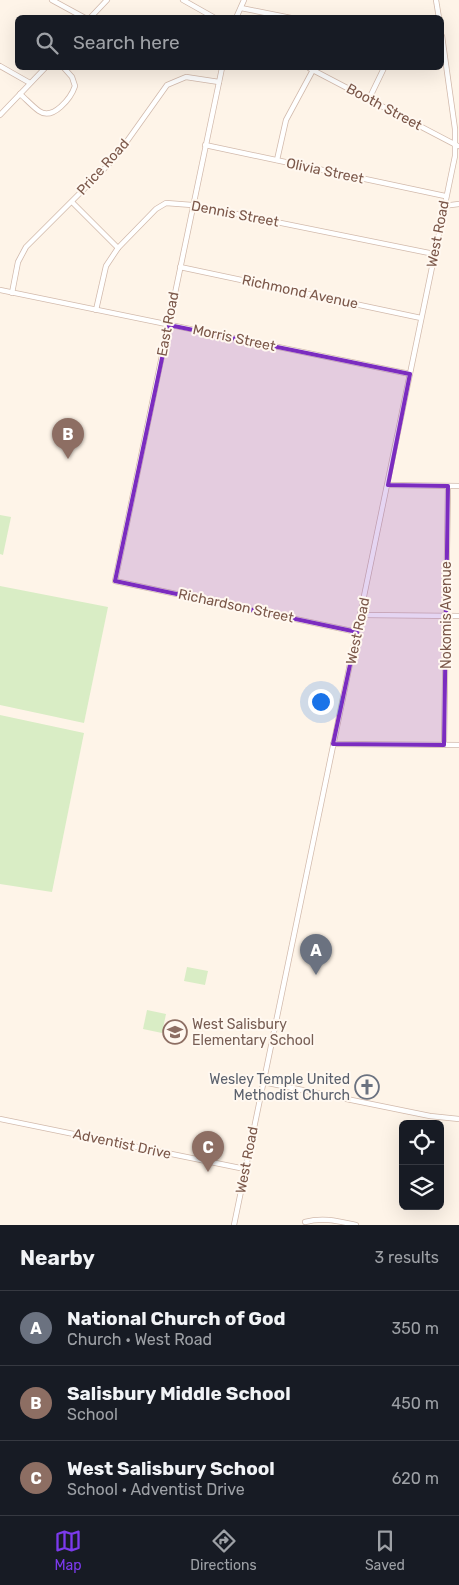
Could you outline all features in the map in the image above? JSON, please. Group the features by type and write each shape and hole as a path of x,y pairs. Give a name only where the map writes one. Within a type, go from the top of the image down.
{"street":[{"path":"52,0 80,15"},
{"path":"93,15 107,0"},
{"path":"182,0 210,15"},
{"path":"238,15 244,0"},
{"path":"436,0 438,15"},
{"path":"241,8 276,15"},
{"name":"West Road","path":"234,1225 333,744 362,615 445,196 458,146 444,50"},
{"path":"0,66 30,83"},
{"path":"0,115 43,70"},
{"path":"20,94 40,112 48,113 57,110 75,86 72,77 66,70"},
{"name":"East Road","path":"115,580 222,70"},
{"path":"277,160 286,120 311,70"},
{"name":"Booth Street","path":"313,70 458,146"},
{"path":"369,99 383,70"},
{"name":"Price Road","path":"12,293 22,253 34,238 121,151 167,85 186,77 219,82"},
{"name":"Olivia Street","path":"205,144 445,196"},
{"path":"72,202 118,248"},
{"name":"Dennis Street","path":"96,310 106,266 118,248 156,210 166,203 192,205 434,254"},
{"path":"443,206 459,204"},
{"name":"Richmond Avenue","path":"180,267 421,318"},
{"name":"Morris Street","path":"0,290 410,374"},
{"path":"388,485 459,486"},
{"name":"Nokomis Avenue","path":"444,745 448,486"},
{"name":"Richardson Street","path":"115,580 358,632"},
{"path":"362,615 459,616"},
{"path":"333,744 459,745"},
{"path":"263,1082 430,1116 459,1118"},
{"name":"Adventist Drive","path":"0,1119 245,1170"},
{"path":"305,1222 315,1219 356,1225"}],"highlighted area":[{"path":"169,325 410,374 388,485 448,486 444,745 333,744 357,632 115,581"}],"green space":[{"path":"0,515 11,517 3,555 0,554"},
{"path":"0,586 108,607 84,723 0,705"},
{"path":"0,715 84,733 52,892 0,884"},
{"path":"187,967 208,971 205,985 184,981"},
{"path":"147,1010 166,1014 162,1033 143,1029"}],"place":[{"name":"Salisbury Middle School","path":"68,459"},
{"name":"National Church of God","path":"316,975"},
{"name":"West Salisbury Elementary School","path":"175,1032"},
{"name":"Wesley Temple United Methodist Church","path":"367,1087"},
{"name":"West Salisbury School","path":"208,1172"}]}
